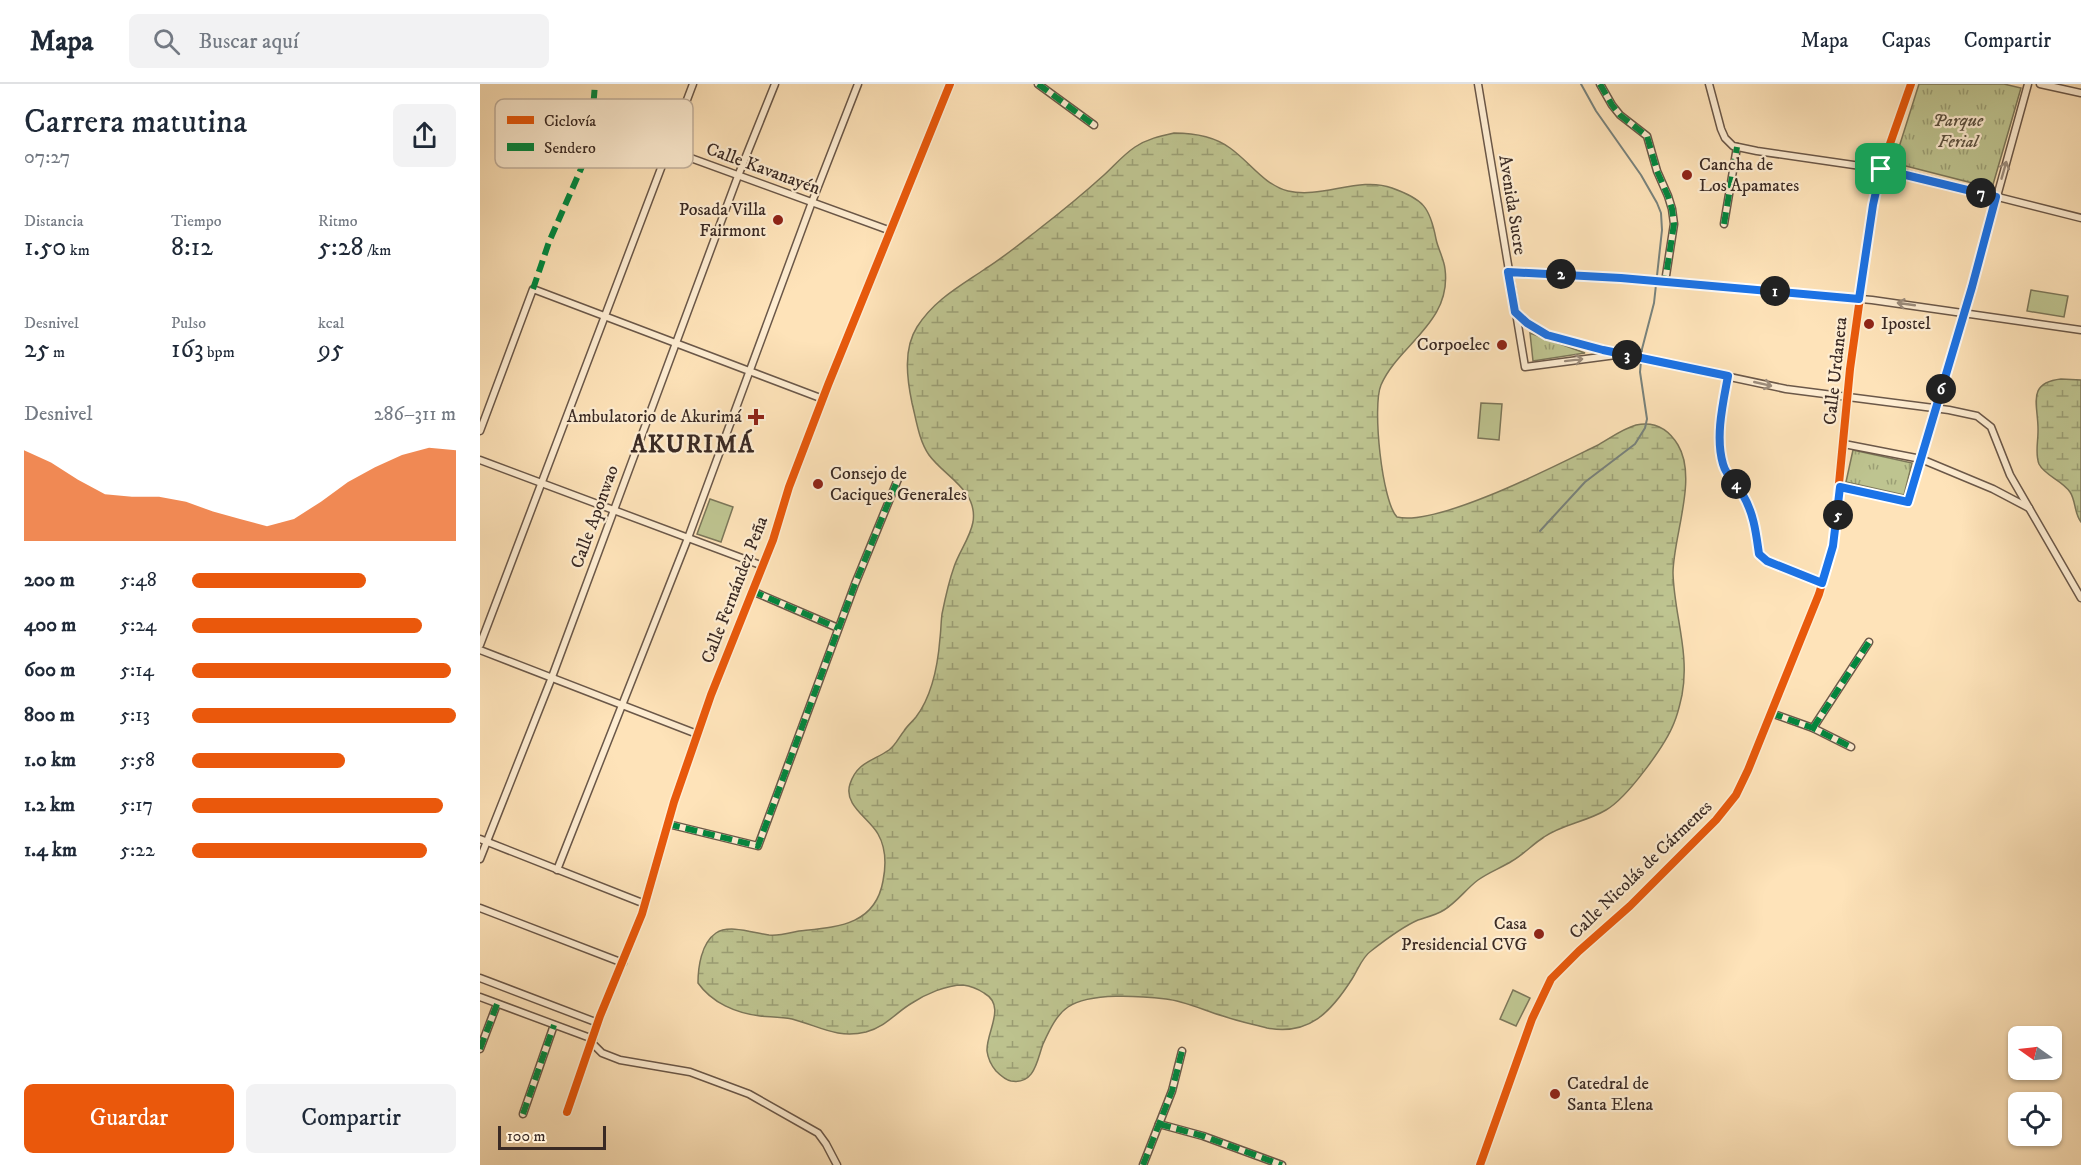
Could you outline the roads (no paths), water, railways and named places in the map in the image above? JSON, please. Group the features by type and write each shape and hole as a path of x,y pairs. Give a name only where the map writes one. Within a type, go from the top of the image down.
{"street":[{"path":"687,99 693,84"},
{"name":"Calle Aponwao","path":"480,859 483,840 552,677 738,176 776,84"},
{"path":"557,870 624,705 858,84"},
{"name":"Calle Fernández Peña","path":"567,1112 598,1023 645,904 668,824 698,734 763,566 789,487 950,84"},
{"path":"1038,84 1094,125"},
{"name":"Avenida Sucre","path":"1478,84 1525,366 1622,354"},
{"path":"1600,84 1616,111 1647,136 1659,177 1670,203 1674,217 1673,232 1663,282"},
{"path":"1709,84 1725,138 1737,147 1881,169 2081,218"},
{"name":"Calle Urdaneta","path":"1840,487 1859,299 1873,205 1881,169 1911,84"},
{"path":"1840,487 1908,502 2028,84"},
{"path":"2040,84 2081,93"},
{"path":"1724,224 1737,147"},
{"name":"Calle Kavanayén","path":"693,159 891,231"},
{"path":"480,645 661,168"},
{"path":"1508,272 1652,281 1859,299 2081,330"},
{"path":"480,431 533,289 823,399"},
{"path":"1515,312 1527,323 1547,335 1622,354 1802,392 1968,413 1987,422 1997,438 2010,475 2081,597"},
{"path":"1728,376 1721,428 1722,463 1749,508 1756,528 1759,554 1767,561 1822,583"},
{"path":"1844,444 1921,459 1993,489 2029,508"},
{"path":"480,460 763,566"},
{"path":"668,824 758,846 838,628 898,479"},
{"name":"Calle Nicolás de Cármenes","path":"1480,1165 1532,1019 1551,979 1630,906 1716,820 1743,783 1822,583 1833,546 1840,487"},
{"path":"752,591 838,628"},
{"path":"1813,729 1869,642"},
{"path":"480,650 698,734"},
{"path":"1771,713 1851,747"},
{"path":"483,840 645,904"},
{"path":"480,908 622,963"},
{"path":"480,978 598,1023"},
{"path":"480,997 592,1041 602,1053 620,1060 690,1072 749,1094 818,1133 837,1165"},
{"path":"480,1049 496,1004"},
{"path":"523,1113 554,1025"},
{"path":"1143,1165 1174,1085 1182,1051"},
{"path":"1159,1124 1203,1136 1282,1165"}],"waterway":[{"path":"1540,531 1585,482 1635,444 1645,428 1647,419 1640,372 1642,349 1654,303 1662,230 1661,213 1641,175 1596,111 1581,84"}],"place":[{"name":"Cancha de Los Apamates","path":"1687,175"},
{"name":"Posada Villa Fairmont","path":"778,220"},
{"name":"Ipostel","path":"1869,324"},
{"name":"Corpoelec","path":"1502,345"},
{"name":"Ambulatorio de Akurimá","path":"756,417"},
{"name":"Consejo de Caciques Generales","path":"818,484"},
{"name":"Casa Presidencial CVG","path":"1539,934"},
{"name":"Catedral de Santa Elena","path":"1555,1094"}],"district":[{"name":"AKURIMÁ","path":"693,445"}],"park label":[{"name":"Parque Ferial","path":"1958,131"}]}
